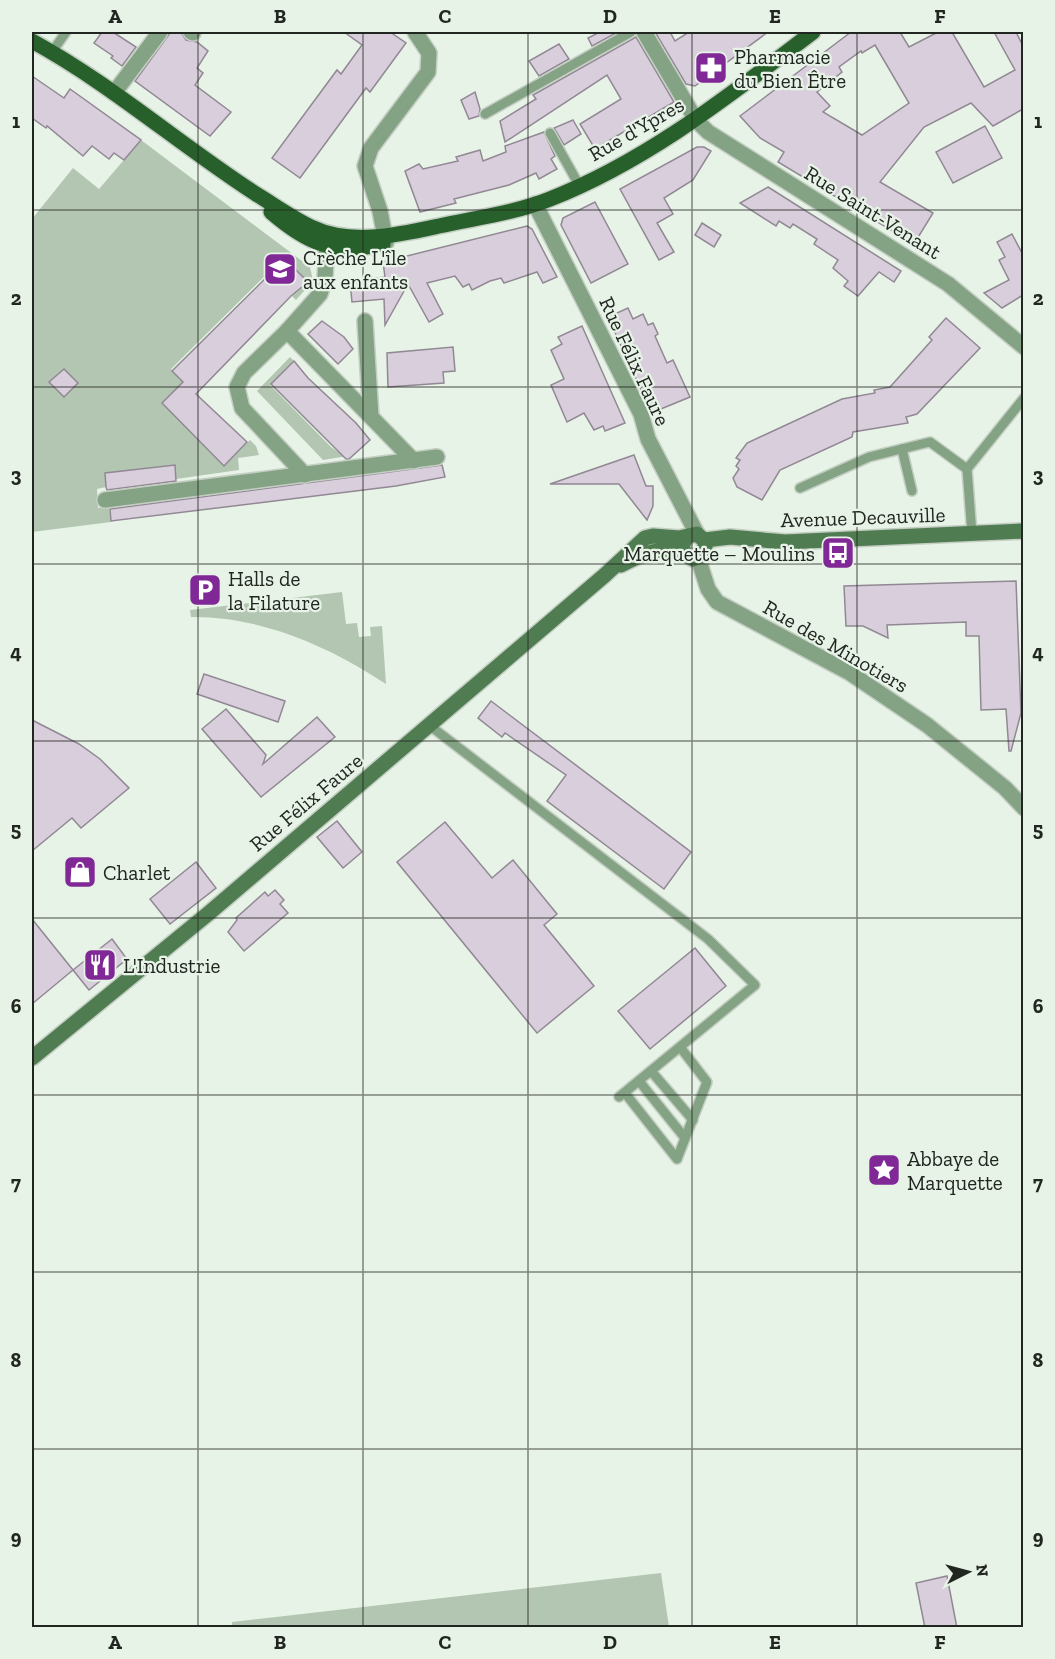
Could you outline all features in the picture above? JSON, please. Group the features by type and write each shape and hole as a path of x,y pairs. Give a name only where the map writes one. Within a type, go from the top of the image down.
{"main road":[{"name":"Rue d'Ypres","path":"32,41 114,93 228,176 327,239 386,239 536,204 579,185 696,120 813,32"}],"street":[{"path":"114,93 160,32"},
{"path":"386,239 380,211 364,166 371,148 428,72 429,54 415,32"},
{"name":"Rue Saint-Venant","path":"644,32 696,120 708,132 948,284 1020,340"},
{"name":"Rue Félix Faure","path":"32,1058 209,913 605,575 648,553 694,544 648,439 641,414 536,204"},
{"path":"305,475 242,408 237,395 239,380 244,373 287,331 323,287 327,239"},
{"path":"365,321 371,417"},
{"path":"287,331 414,461"},
{"path":"105,500 437,457"},
{"name":"Avenue Decauville","path":"694,544 724,537 785,542 1023,531"},
{"name":"Rue des Minotiers","path":"694,544 708,589 717,602 850,673 927,725 1005,788 1023,808"}],"lane":[{"path":"52,52 66,32"},
{"path":"485,114 631,32"},
{"path":"550,133 579,185"},
{"path":"972,534 967,469 1022,402"},
{"path":"800,488 869,457 930,442 967,469"},
{"path":"903,449 912,491"},
{"path":"429,725 708,939 755,985 680,1047 639,1081 622,1095 677,1159 707,1083 680,1047"},
{"path":"651,1071 693,1120"},
{"path":"639,1081 685,1138"}],"green space":[{"path":"141,140 310,267 313,281 296,300 292,296 308,282 284,257 171,369 183,382 162,403 224,466 250,440 256,446 259,455 238,458 239,470 176,479 175,465 105,473 106,487 97,489 98,508 109,507 111,522 32,532 32,219 73,168 99,189"},
{"path":"290,357 294,361 270,385 331,447 341,454 358,452 354,455 323,460 257,391"},
{"path":"342,592 346,624 357,623 359,637 371,636 370,627 382,626 386,684 341,657 293,636 243,622 191,617 190,610"},
{"path":"661,1573 669,1627 232,1627 232,1622"}],"building":[{"path":"102,32 113,32 136,47 122,66 111,58 113,56 94,43"},
{"path":"181,32 186,40 197,42 208,51 197,68 203,73 195,85 231,112 210,136 135,81 170,33"},
{"path":"344,32 390,32 406,43 370,92 366,88 300,178 272,158 337,70 341,74 362,45"},
{"path":"600,32 618,32 592,46 588,38"},
{"path":"655,32 670,32 675,41 689,32 768,32 695,86 686,84"},
{"path":"851,32 900,32 909,47 938,32 952,32 984,87 1015,70 994,32 1016,32 1023,46 1023,109 993,126 971,103 924,127 880,182 933,213 914,244 778,162 784,152 760,138 740,116","holes":["875,45 909,103 862,135 823,112 830,106 817,92 842,72 839,67 861,51 862,53"]},
{"path":"636,37 674,102 595,149 580,124 621,99 607,75 505,142 500,121 536,99 533,95"},
{"path":"559,44 569,59 539,76 529,61"},
{"path":"32,76 64,98 70,89 141,140 124,160 114,153 109,159 92,146 83,156 47,126 46,128 32,118"},
{"path":"475,92 480,109 479,116 469,119 461,100"},
{"path":"573,120 581,134 564,145 554,128"},
{"path":"985,126 1002,158 953,183 936,152"},
{"path":"544,132 555,156 551,159 557,169 539,179 536,173 509,185 454,199 456,203 420,212 405,171 419,164 423,169 458,161 456,157 480,150 483,161 506,152 505,146"},
{"path":"697,147 704,147 711,151 693,180 664,198 673,214 657,223 674,252 659,260 620,189"},
{"path":"768,187 901,271 894,282 879,272 858,296 844,286 848,281 833,268 838,260 814,244 817,239 793,224 790,228 779,221 776,226 740,203"},
{"path":"595,202 628,264 591,283 561,225 563,218"},
{"path":"702,223 721,235 714,247 695,235"},
{"path":"527,226 532,229 557,277 543,283 537,272 504,283 501,278 490,281 472,290 469,284 463,287 455,276 427,283 443,314 429,322 408,284 385,325 384,299 352,302 350,282 385,277 383,262"},
{"path":"1012,234 1023,255 1023,295 1002,308 984,293 1009,280 999,260 1005,257 997,242"},
{"path":"285,259 308,282 291,296 196,394 247,442 224,466 162,403 183,382 172,371"},
{"path":"628,308 633,319 643,314 648,325 653,323 658,334 655,336 667,363 673,360 690,397 656,411 652,403 648,405 608,317"},
{"path":"946,318 980,348 917,414 906,417 908,423 853,432 852,437 780,470 762,500 737,487 733,478 739,469 736,466 740,460 736,458 747,443 842,399 875,393 874,390 890,387 932,340 929,337"},
{"path":"322,321 344,337 353,349 338,364 308,334"},
{"path":"582,326 625,423 605,431 603,426 594,430 584,413 567,422 551,385 564,379 551,350 562,344 558,337"},
{"path":"453,347 455,371 443,372 444,383 388,387 387,353"},
{"path":"294,361 370,440 349,459 346,459 271,384"},
{"path":"64,369 78,383 64,397 49,382"},
{"path":"634,455 646,486 653,486 653,506 647,520 619,484 550,484"},
{"path":"175,465 176,481 107,490 105,473"},
{"path":"442,465 445,477 396,486 111,521 110,509"},
{"path":"1016,581 1021,713 1011,751 1009,751 1006,709 981,710 979,636 966,636 966,622 887,625 888,638 863,626 846,626 844,586"},
{"path":"204,674 285,701 278,722 197,694"},
{"path":"491,701 691,852 664,889 547,801 566,775 505,733 502,737 478,718"},
{"path":"226,709 266,755 263,764 317,717 335,737 261,797 202,729"},
{"path":"32,720 79,744 100,759 129,788 81,828 72,818 32,851"},
{"path":"337,821 362,852 343,868 317,837"},
{"path":"445,822 492,878 513,860 557,914 544,925 594,986 537,1033 397,862"},
{"path":"196,862 216,888 170,924 150,899"},
{"path":"275,890 284,900 280,904 288,913 244,951 228,932 237,920 236,918 265,892 268,896"},
{"path":"32,919 73,970 32,1004"},
{"path":"112,939 127,959 89,990 73,970"},
{"path":"695,948 726,986 650,1049 618,1011"},
{"path":"947,1576 957,1628 925,1628 916,1583"}],"place":[{"name":"Pharmacie du Bien Être","path":"711,68"},
{"name":"Crèche L'île aux enfants","path":"280,269"},
{"name":"Marquette – Moulins","path":"838,553"},
{"name":"Halls de la Filature","path":"205,590"},
{"name":"Charlet","path":"80,872"},
{"name":"L'Industrie","path":"100,965"},
{"name":"Abbaye de Marquette","path":"884,1170"}]}
